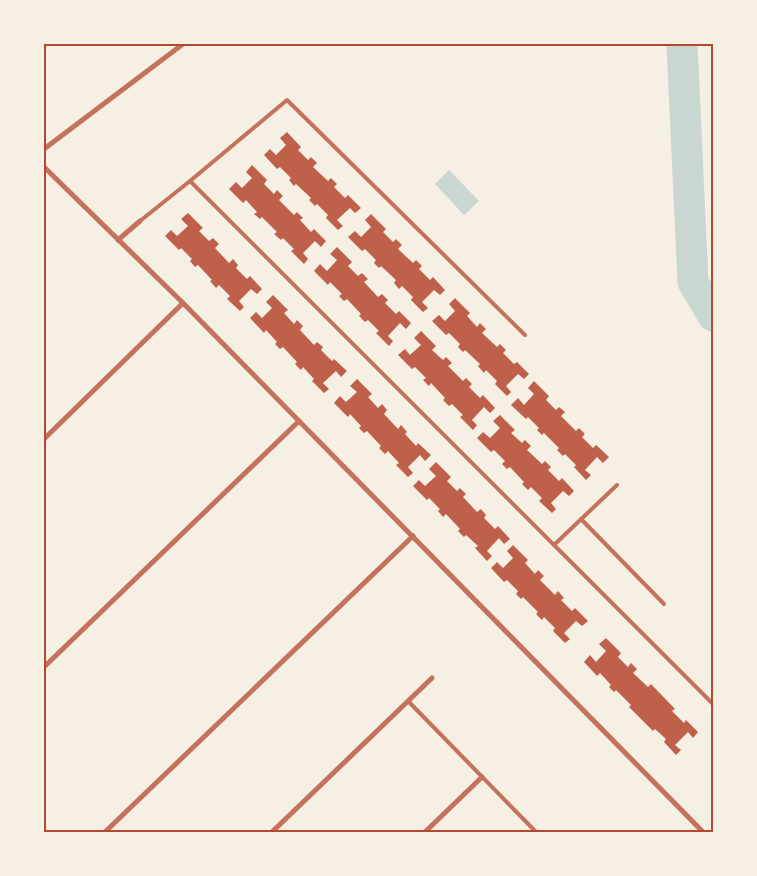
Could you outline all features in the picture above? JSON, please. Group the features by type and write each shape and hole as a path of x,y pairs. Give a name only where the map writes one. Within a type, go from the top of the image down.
{"street":[{"path":"44,149 183,44"},
{"path":"45,171 183,303 703,832"},
{"path":"118,240 140,221"},
{"path":"44,439 183,303"},
{"path":"44,667 298,421"},
{"path":"105,832 413,536"},
{"path":"272,832 432,678"},
{"path":"425,832 482,777"}],"lane":[{"path":"140,221 287,100 525,335"},
{"path":"190,181 713,704"},
{"path":"554,545 617,485"},
{"path":"582,519 664,604"},
{"path":"408,701 536,832"}],"shaded area":[{"path":"449,170 479,201 464,215 435,184"}],"building":[{"path":"287,132 301,147 298,150 308,160 311,157 317,163 313,167 328,181 331,178 337,184 334,187 345,198 348,195 361,208 355,213 350,208 337,220 343,226 338,230 326,218 328,215 317,204 315,206 309,200 311,198 296,184 294,186 289,180 291,178 280,167 277,169 264,155 270,149 276,155 286,145 280,138"},
{"path":"252,165 267,180 264,184 274,194 277,190 283,196 279,200 294,215 297,212 303,218 300,220 311,232 314,229 326,241 321,247 315,241 303,253 308,259 304,264 291,251 294,249 283,238 281,240 274,234 277,232 262,217 260,219 254,214 257,212 246,200 243,203 229,189 236,182 242,188 252,178 246,172"},
{"path":"188,213 203,228 199,231 209,241 213,238 219,244 215,248 229,263 233,259 238,265 236,268 247,279 250,276 262,289 257,294 251,289 239,301 244,307 240,311 227,299 230,296 219,285 216,288 210,281 212,280 198,265 195,267 190,261 192,259 181,248 179,250 165,236 171,230 177,236 188,226 181,219"},
{"path":"371,214 386,229 383,232 393,242 396,239 402,245 398,249 413,263 416,260 422,266 419,269 430,280 433,277 445,290 440,295 434,290 422,302 428,308 423,312 411,300 413,297 402,286 399,289 394,283 396,280 381,266 379,268 374,263 376,260 365,249 362,251 348,237 355,231 361,237 371,227 365,220"},
{"path":"337,247 352,262 348,266 358,276 362,273 368,279 364,282 378,297 382,294 388,300 385,303 396,314 399,311 411,323 406,329 400,323 388,336 393,341 389,346 376,333 379,331 368,320 365,322 359,316 361,314 347,299 344,301 339,296 342,294 330,282 328,285 314,271 320,264 327,271 337,260 330,254"},
{"path":"273,295 288,310 284,313 294,324 297,320 303,326 300,330 314,345 317,342 323,347 321,350 332,361 334,359 347,371 341,377 336,371 323,383 329,389 324,393 312,381 314,379 303,367 301,370 295,364 297,362 283,347 280,349 275,344 277,342 266,330 264,333 250,318 256,312 262,318 272,308 266,302"},
{"path":"455,298 470,313 467,316 477,327 480,323 486,329 482,333 497,347 500,344 506,350 503,353 514,364 517,362 529,374 524,379 518,374 506,386 511,392 507,396 495,384 497,381 486,370 484,373 478,366 480,364 465,350 463,352 458,347 460,344 449,333 446,335 432,321 439,315 445,321 455,311 449,304"},
{"path":"421,331 436,346 432,350 443,360 446,357 452,363 448,366 463,381 466,378 472,384 469,387 480,398 483,395 495,408 490,413 484,407 472,420 477,425 473,430 460,417 463,415 452,404 449,406 443,400 445,398 431,383 429,386 423,380 426,378 415,367 412,369 398,355 405,349 410,355 421,345 414,338"},
{"path":"357,379 372,394 368,397 378,408 382,404 387,410 384,414 398,429 401,425 407,432 405,434 416,446 418,443 431,455 425,461 420,455 408,467 413,473 408,477 396,465 399,463 388,451 385,454 379,448 381,446 367,431 364,433 359,428 361,426 350,414 348,417 334,403 340,396 346,402 357,392 350,386"},
{"path":"534,381 549,396 546,400 556,410 559,407 565,412 561,416 576,431 579,428 585,434 582,437 593,448 596,445 609,457 603,463 597,457 585,470 591,475 586,480 574,467 576,465 565,454 563,456 557,450 559,448 544,433 542,435 537,430 539,428 528,417 526,419 511,405 518,398 524,405 534,394 528,388"},
{"path":"500,415 515,430 511,433 522,443 525,440 531,446 527,450 542,464 545,461 551,467 548,470 559,481 562,478 574,491 569,496 563,491 551,503 556,509 552,513 539,501 542,498 531,487 528,490 522,484 524,482 510,467 507,469 502,464 505,461 494,450 491,452 477,438 483,432 490,438 500,428 493,421"},
{"path":"436,462 451,477 447,481 457,491 460,488 466,494 463,497 477,512 481,509 486,515 484,518 495,529 498,526 510,539 504,544 499,538 487,551 492,556 487,561 475,548 478,546 466,535 464,537 458,531 460,529 446,514 443,517 438,511 440,509 429,498 427,500 413,486 419,480 425,486 436,476 429,469"},
{"path":"513,545 528,560 525,563 535,574 538,570 544,576 540,580 555,595 558,591 564,598 561,600 572,611 575,608 588,621 582,626 576,621 564,633 570,639 565,643 553,631 555,628 544,617 542,620 536,614 538,612 523,597 521,599 516,594 518,591 507,580 504,582 491,568 497,562 503,568 513,558 507,551"},
{"path":"606,638 621,653 618,657 628,667 631,663 637,669 633,673 648,687 651,684 675,709 672,711 684,723 686,720 698,732 693,738 688,732 675,745 681,750 676,755 664,742 666,739 655,729 653,731 629,707 631,705 616,690 614,692 609,687 611,685 600,673 597,676 584,662 590,655 596,662 606,651 599,644"}],"waterway":[{"path":"682,44 693,282 713,316"}]}
